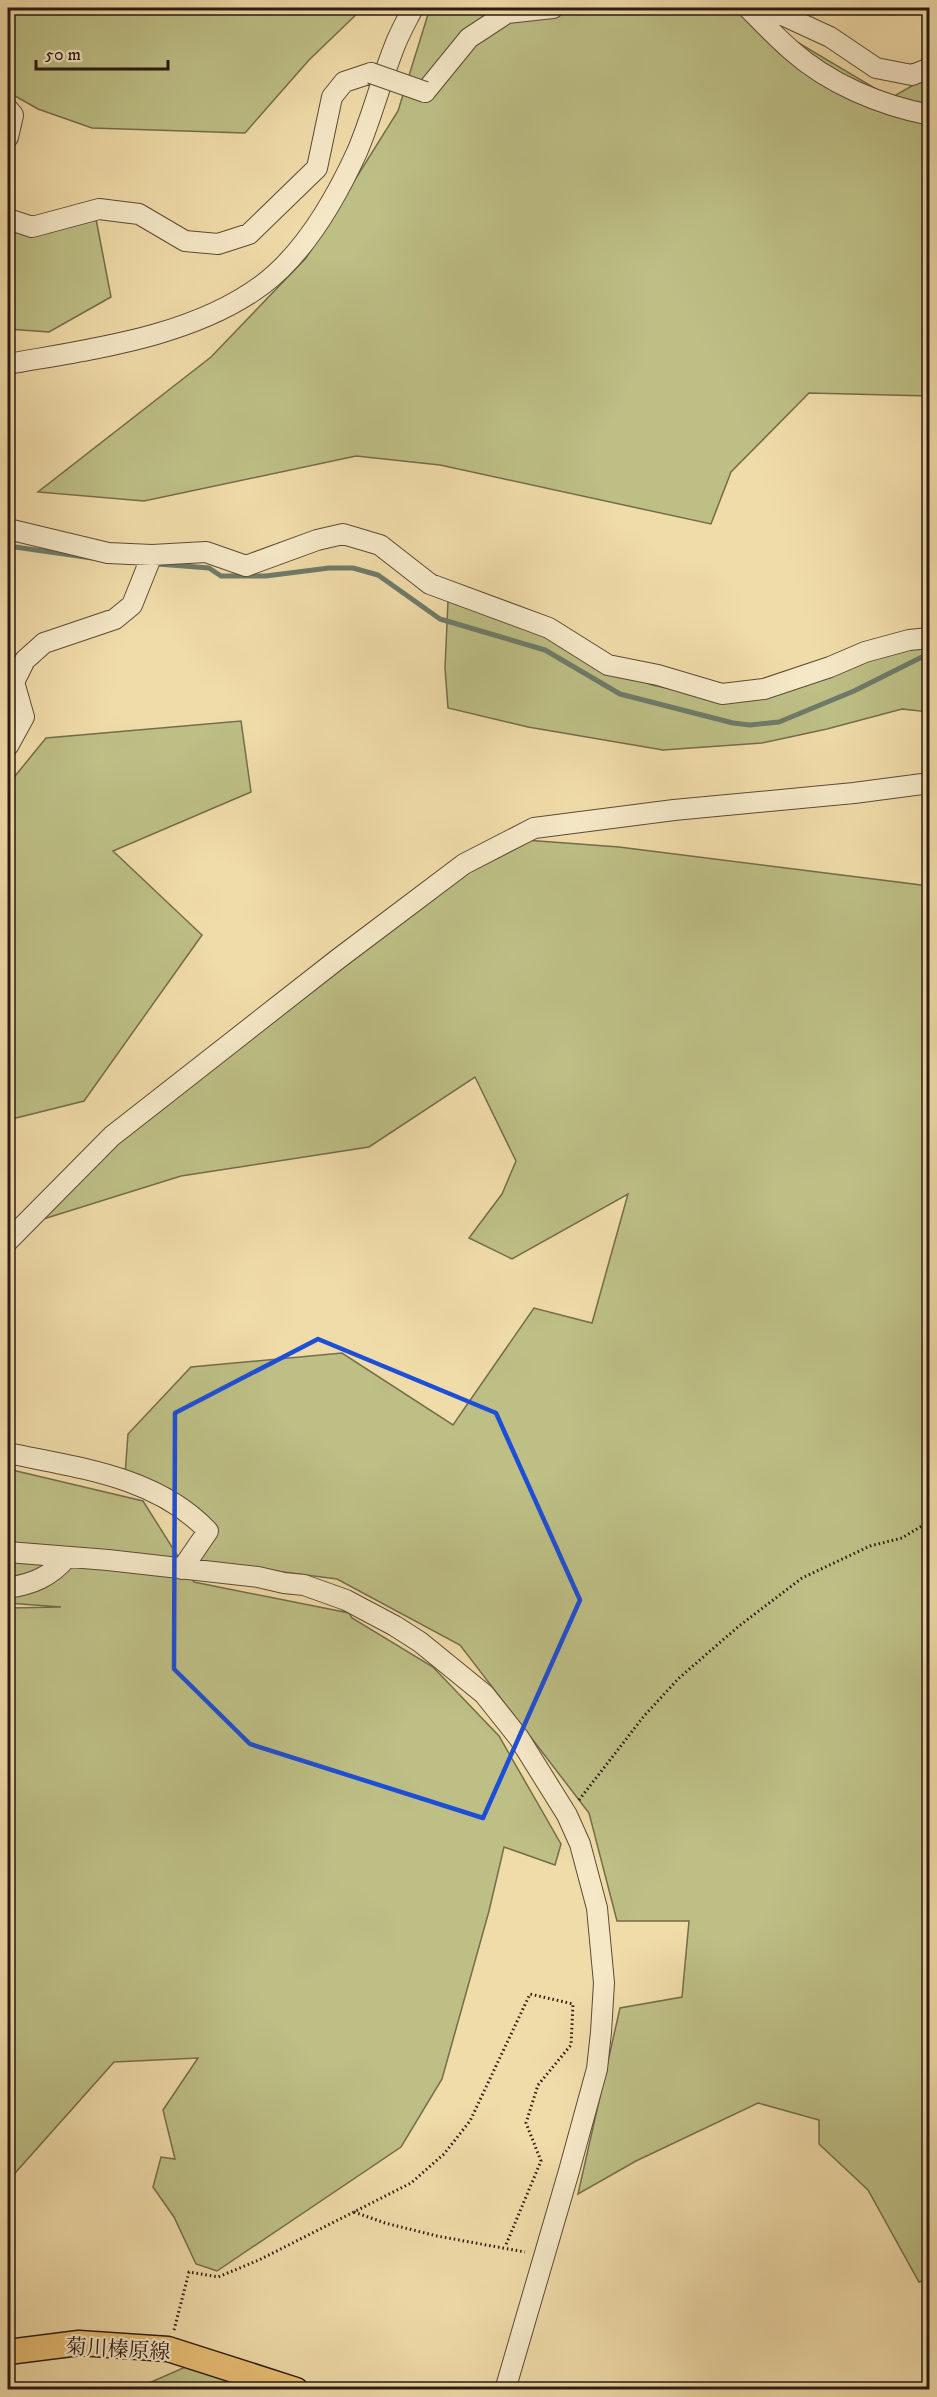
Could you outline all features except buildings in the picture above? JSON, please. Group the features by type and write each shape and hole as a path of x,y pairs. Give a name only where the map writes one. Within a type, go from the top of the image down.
{"main road":[{"name":"菊川榛原線","path":"8,2352 79,2343 168,2349 296,2390"}],"street":[{"path":"8,364 151,336 218,312 261,286 278,271 304,241 342,183 381,90 395,45 413,8"},
{"path":"8,219 32,227 99,209 139,214 185,241 218,244 249,234 317,168 332,97 344,82 371,73 424,92 469,38 507,13 554,8"},
{"path":"748,8 793,52 842,86 904,110 930,115"},
{"path":"767,8 830,37 876,68 912,75 930,68"},
{"path":"8,108 13,115 8,137"},
{"path":"8,529 149,562 206,552 246,566 316,540 343,534 380,545 430,584 549,628 608,665 658,675 723,694 764,689 830,667 865,652 909,640 930,638"},
{"path":"8,746 24,717 15,682 25,660 44,643 115,618 132,605 149,562"},
{"path":"8,1241 112,1136 190,1074 464,864 534,828 674,810 854,793 930,783"},
{"path":"8,1454 119,1477 149,1489 180,1506 208,1531 182,1569"},
{"path":"8,1552 258,1577 304,1585 346,1600 420,1642 484,1694 519,1738 567,1815 580,1844 597,1908 604,2003 597,2069 545,2257 505,2390"},
{"path":"8,1588 31,1584 58,1567 67,1557"}],"path":[{"path":"567,1815 644,1716 679,1678 739,1626 802,1578 870,1546 902,1538 930,1521"},
{"path":"168,2349 189,2272 218,2277 259,2260 411,2182 444,2154 470,2121 530,1994 573,2004 572,2045 538,2085 526,2123 541,2161 505,2247"},
{"path":"354,2212 385,2223 437,2236 505,2247 545,2257"}],"highlighted area":[{"path":"318,1339 496,1413 580,1600 483,1818 250,1744 174,1669 175,1413"}],"green space":[{"path":"8,8 363,8 309,60 245,133 92,128 38,109 8,92"},
{"path":"430,8 740,8 891,98 929,76 929,396 809,393 731,472 711,524 440,465 356,456 144,501 38,492 211,357 306,258 398,111"},
{"path":"96,219 111,297 49,332 8,329 8,224"},
{"path":"448,601 529,620 596,662 652,685 729,701 883,647 929,649 929,712 902,709 762,743 663,750 528,727 448,708 445,668"},
{"path":"241,721 251,792 113,851 202,935 84,1101 8,1120 8,781 11,781 46,738"},
{"path":"512,839 619,847 929,886 929,1905 927,1904 930,1919 929,2279 919,2282 868,2190 819,2144 819,2120 758,2103 636,2161 578,2194 620,2008 682,1997 689,1921 617,1921 589,1813 460,1645 337,1579 189,1560 208,1532 125,1475 128,1434 191,1367 342,1353 453,1425 534,1308 592,1323 628,1194 512,1259 469,1238 502,1194 516,1161 475,1077 369,1147 181,1176 21,1226 144,1111"},
{"path":"8,1469 143,1501 194,1582 349,1613 352,1618 433,1667 499,1736 561,1844 555,1865 504,1847 489,1911 442,2079 401,2147 217,2271 196,2264 174,2217 153,2187 161,2157 175,2159 163,2110 198,2058 114,2062 8,2181 8,1608 61,1607 8,1603"},
{"path":"199,2361 262,2390 133,2390"}],"waterway":[{"path":"8,546 92,558"},
{"path":"158,564 209,568 221,576 266,576 329,568 353,568 378,575 440,619 545,650 620,694 733,723 750,725 779,722 854,691 930,653"}]}
